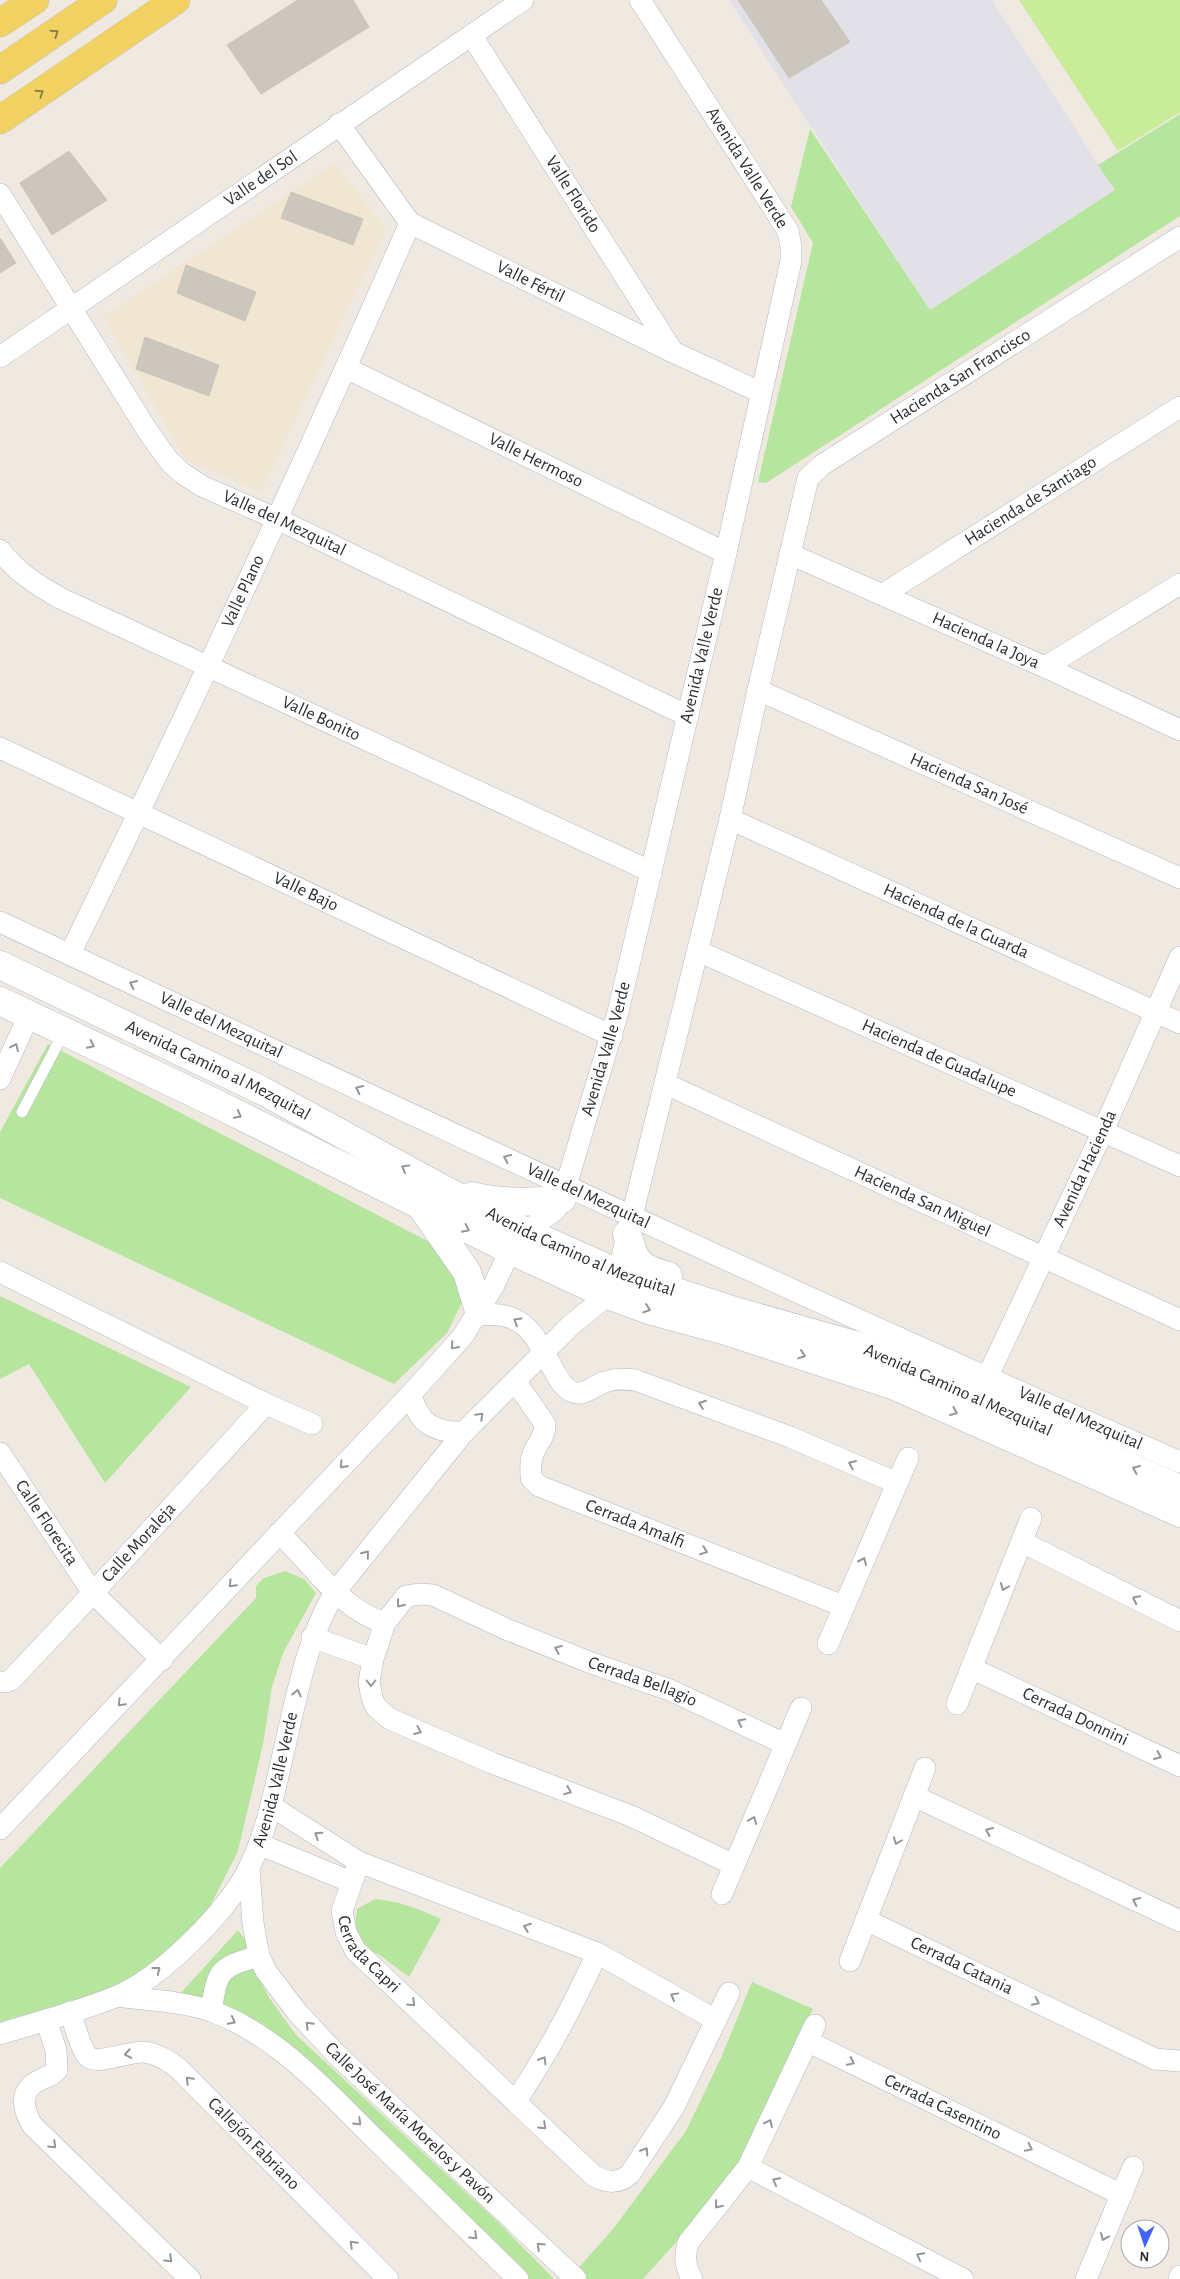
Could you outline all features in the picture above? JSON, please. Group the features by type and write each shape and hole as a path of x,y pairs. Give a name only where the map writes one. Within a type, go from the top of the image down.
{"main road":[{"path":"0,70 103,0"},
{"path":"0,120 176,0"},
{"path":"3,966 28,988 57,993"},
{"name":"Avenida Camino al Mezquital","path":"3,966 261,1090 431,1198"},
{"path":"9,1009 15,995 28,988"},
{"name":"Avenida Camino al Mezquital","path":"9,1009 64,1032 215,1104 431,1198 518,1241 613,1284 652,1310 726,1331 895,1386 1180,1513"},
{"path":"477,1313 467,1272 431,1198 530,1202 564,1192"},
{"path":"630,1225 636,1260 648,1270 784,1308 814,1320 858,1346"},
{"name":"Avenida Camino al Mezquital","path":"613,1284 735,1311 858,1346 1180,1489"}],"street":[{"name":"Valle del Sol","path":"0,357 523,0"},
{"name":"Avenida Valle Verde","path":"0,1829 162,1660 463,1336 518,1241 555,1210 564,1192 612,1036 652,872 726,554 760,392 791,261 788,231 640,0"},
{"name":"Valle Florido","path":"472,36 673,352"},
{"name":"Valle Fértil","path":"340,124 410,223 673,352 760,392"},
{"name":"Valle del Mezquital","path":"0,194 73,308 147,430 169,461 182,473 202,486 277,519 688,716"},
{"name":"Valle Plano","path":"70,954 277,519 410,223"},
{"name":"Hacienda San Francisco","path":"790,554 808,478 822,465 1180,237"},
{"name":"Valle Hermoso","path":"346,368 726,554"},
{"name":"Hacienda de Santiago","path":"882,595 1180,407"},
{"name":"Valle Bonito","path":"0,550 10,564 31,582 60,598 652,872"},
{"name":"Hacienda la Joya","path":"790,554 1180,730"},
{"path":"613,1284 666,1084 730,820 790,554"},
{"path":"1044,667 1180,584"},
{"name":"Hacienda San José","path":"758,690 1180,878"},
{"name":"Valle Bajo","path":"0,748 612,1036"},
{"name":"Hacienda de la Guarda","path":"730,820 1180,1023"},
{"name":"Valle del Mezquital","path":"0,922 70,954 630,1225 1180,1462"},
{"name":"Hacienda de Guadalupe","path":"698,951 1180,1166"},
{"name":"Avenida Hacienda","path":"987,1378 1103,1131 1180,957"},
{"path":"0,1079 9,1009"},
{"name":"Hacienda San Miguel","path":"666,1084 1180,1320"},
{"path":"0,1272 266,1404 312,1424"},
{"name":"Avenida Valle Verde","path":"0,2034 117,1996 147,1978 198,1935 227,1901 249,1868 259,1844 271,1806 306,1656 322,1614 335,1592 464,1432 613,1284"},
{"path":"477,1313 491,1313 511,1317 532,1331 560,1382 571,1392 579,1394 604,1382 618,1379 636,1380 790,1437 897,1483"},
{"name":"Cerrada Amalfi","path":"515,1381 545,1424 543,1436 536,1446 530,1467 531,1478 539,1486 843,1606"},
{"path":"411,1394 415,1409 424,1421 443,1431 464,1432"},
{"name":"Calle Moraleja","path":"5,1681 93,1593 266,1404"},
{"name":"Calle Florecita","path":"0,1453 93,1593 162,1660"},
{"path":"828,1644 908,1458"},
{"path":"957,1704 1031,1518"},
{"path":"279,1533 335,1592 363,1614 385,1623"},
{"path":"1022,1542 1180,1621"},
{"name":"Cerrada Bellagio","path":"734,1865 631,1816 492,1763 390,1719 376,1707 369,1682 373,1659 385,1623 406,1596 433,1595 506,1629 594,1664 670,1690 785,1744"},
{"path":"312,1637 373,1659"},
{"name":"Cerrada Donnini","path":"971,1668 1180,1766"},
{"path":"722,1894 801,1708"},
{"path":"850,1961 925,1768"},
{"path":"914,1796 1180,1922"},
{"path":"271,1806 359,1862 597,1953 716,2020 729,1993"},
{"path":"259,1844 351,1882"},
{"name":"Cerrada Capri","path":"359,1862 342,1911 346,1932 355,1950 594,2176 611,2182 623,2180 630,2174 674,2107 716,2020"},
{"name":"Calle José María Morelos y Pavón","path":"249,1868 253,1923 259,1956 266,1971 297,2012 338,2055 576,2279"},
{"name":"Cerrada Catania","path":"866,1920 1155,2059 1180,2062"},
{"path":"516,2101 580,1993 597,1953"},
{"path":"211,2011 218,1977 223,1969 259,1956"},
{"name":"Calle José María Morelos y Pavón","path":"117,1996 198,2007 211,2011 277,2047 314,2079 518,2279"},
{"name":"Callejón Fabriano","path":"70,2012 88,2056 101,2060 144,2052 166,2059 178,2068 388,2279"},
{"path":"46,2020 58,2062 52,2076 31,2085 27,2092 25,2107 27,2116 33,2126 190,2279"},
{"name":"Cerrada Casentino","path":"692,2279 686,2268 685,2254 688,2243 748,2167 811,2033 1122,2195"},
{"path":"748,2167 963,2279"},
{"path":"1086,2279 1133,2167"}],"lane":[{"path":"22,1112 64,1032"}],"shaded area":[{"path":"729,0 992,0 1115,190 930,310"},
{"path":"335,163 386,230 260,492 186,459 103,317"}],"green space":[{"path":"1019,0 1180,0 1180,112 1118,151"},
{"path":"1180,114 1180,216 766,483 758,482 813,243 791,207 810,129 930,310 1115,190 1098,165"},
{"path":"48,1044 441,1248 469,1288 447,1333 394,1384 0,1198 0,1132"},
{"path":"0,1296 191,1387 105,1483 29,1364 0,1379"},
{"path":"285,1571 304,1579 316,1593 283,1653 272,1687 263,1744 238,1851 201,1924 152,1967 120,1984 85,1997 0,2022 0,1868 256,1598 256,1586 264,1578"},
{"path":"375,1899 409,1906 441,1919 409,1977 381,1956 359,1944 355,1925 357,1909"},
{"path":"238,1930 250,1946 254,1969 270,1999 296,2035 499,2223 554,2279 528,2279 319,2074 180,1994"},
{"path":"752,1982 813,2009 780,2074 747,2154 687,2230 643,2279 584,2279 575,2272 613,2229 686,2131 721,2058"}],"building":[{"path":"298,0 353,0 369,27 261,94 227,45"},
{"path":"738,0 821,0 850,42 789,78"},
{"path":"69,151 107,200 52,235 20,183"},
{"path":"291,192 363,219 353,245 281,218"},
{"path":"0,238 16,263 0,273"},
{"path":"186,265 256,292 245,321 177,293"},
{"path":"145,337 219,365 209,396 136,369"}]}
